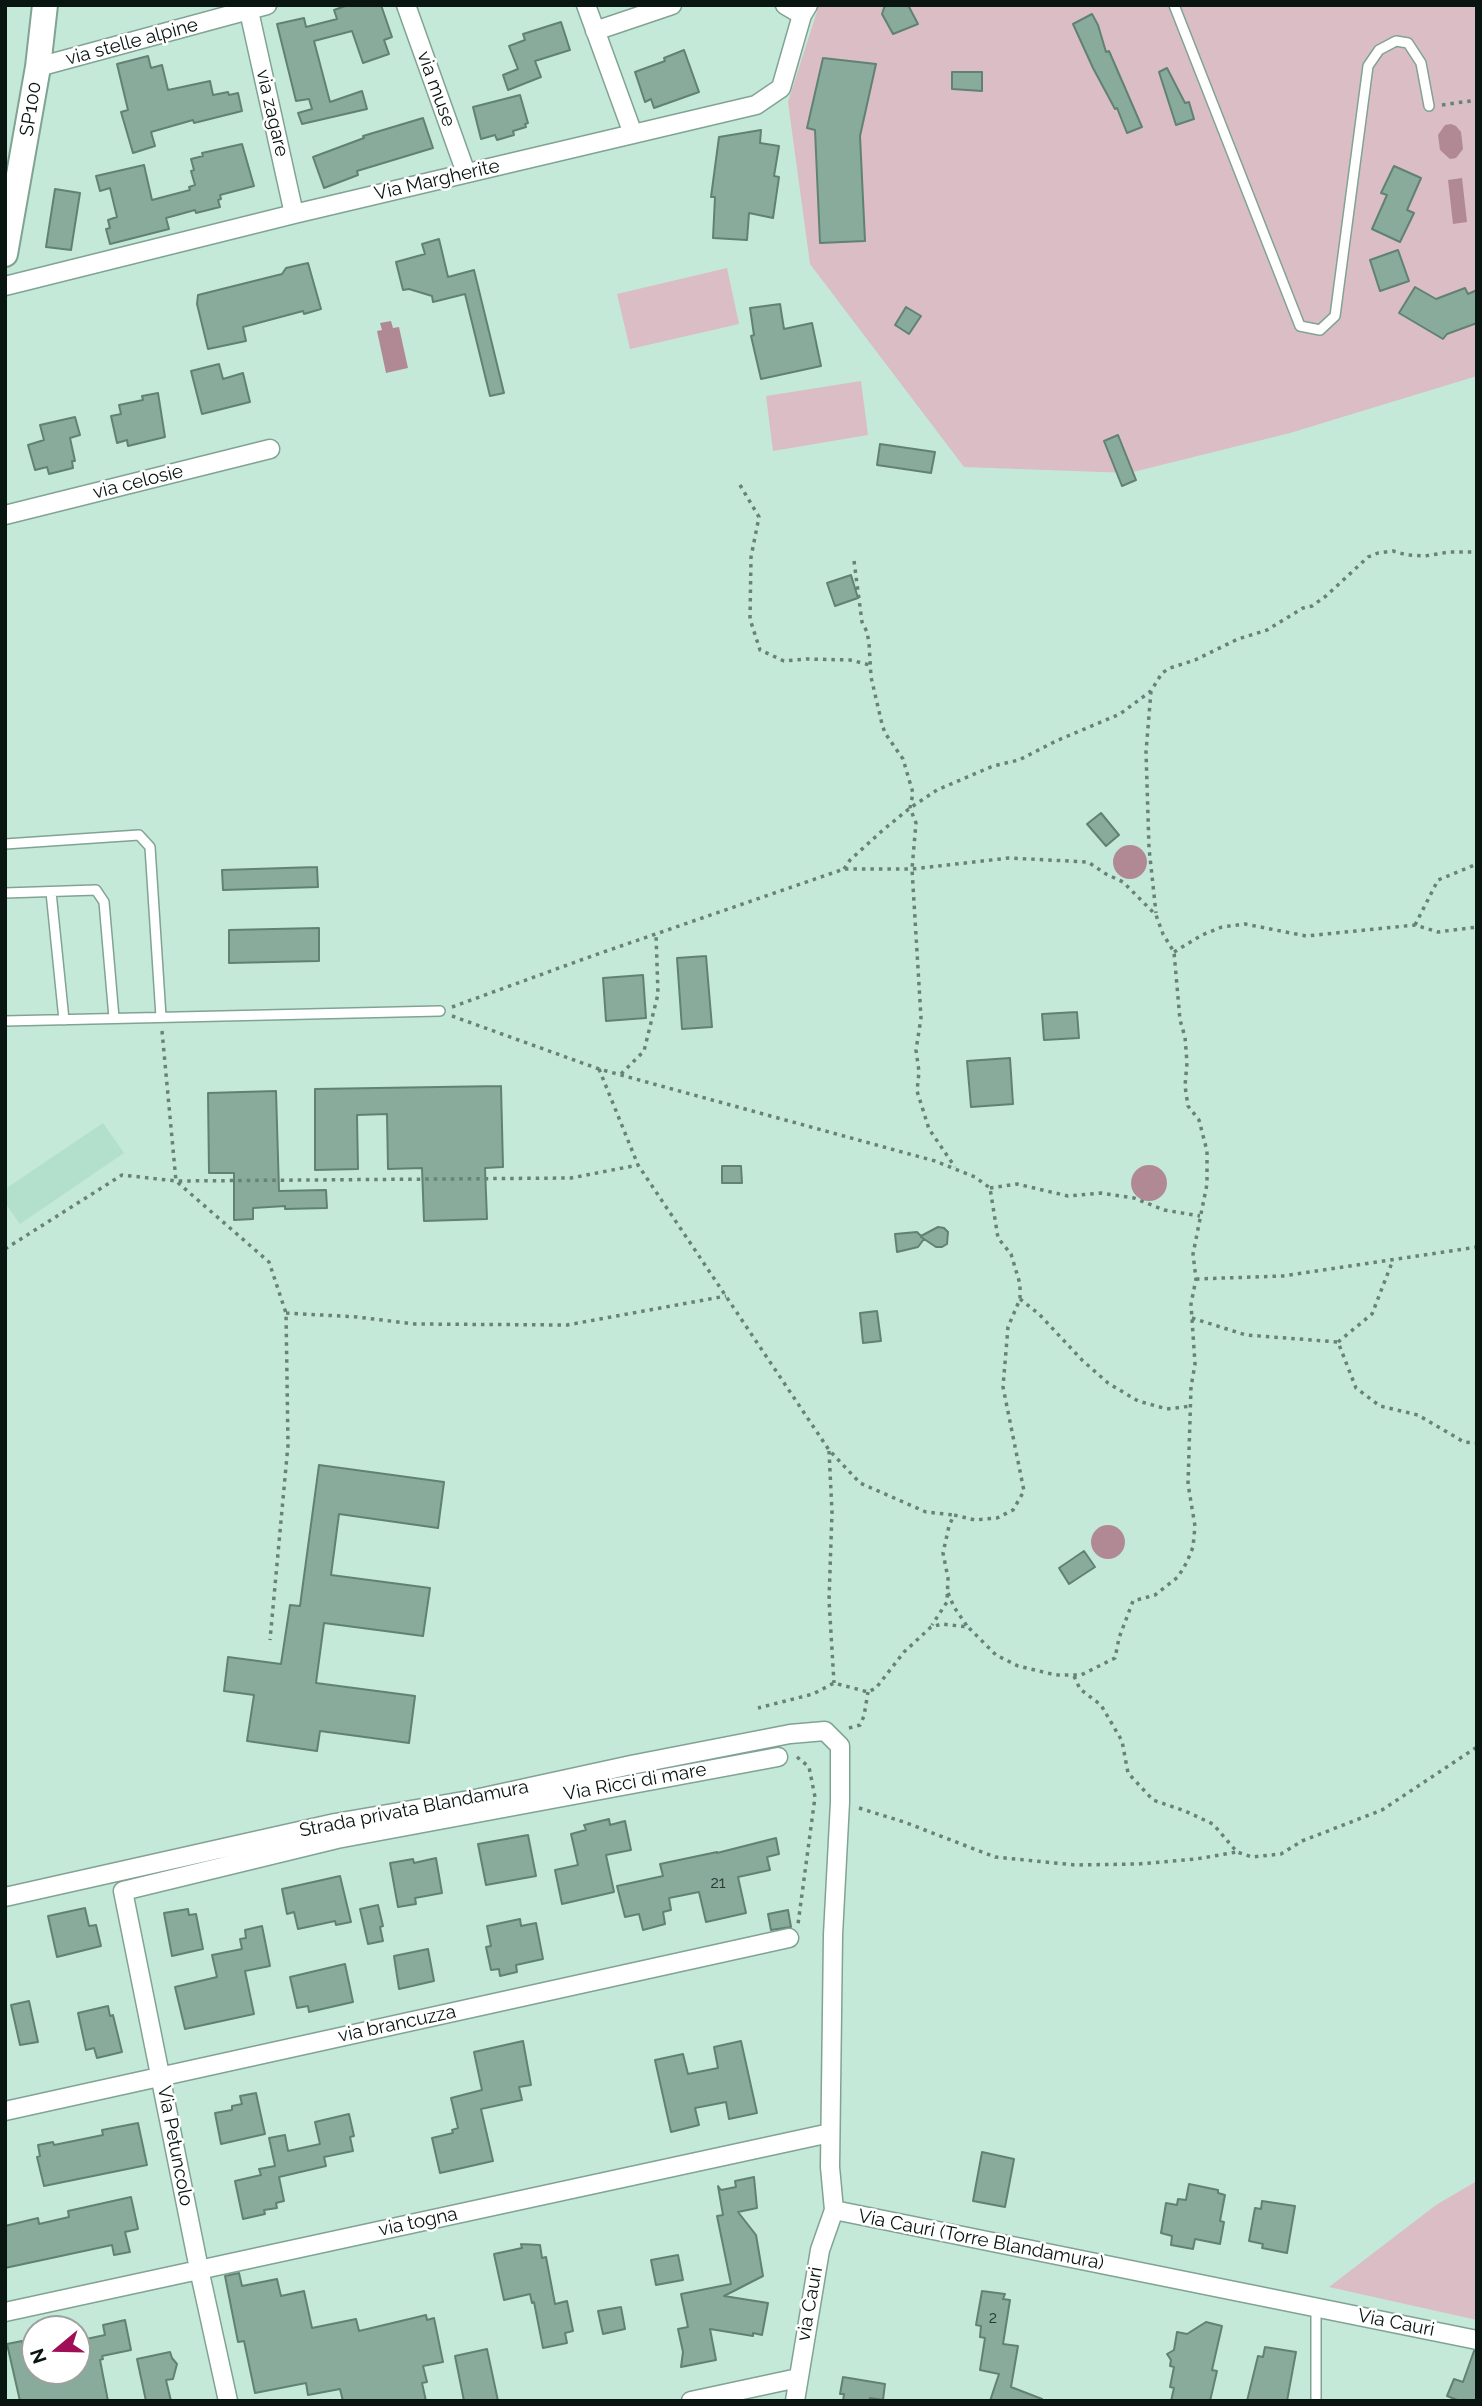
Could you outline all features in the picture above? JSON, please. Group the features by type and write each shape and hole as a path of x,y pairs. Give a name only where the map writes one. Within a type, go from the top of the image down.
{"main road":[{"name":"SP100","path":"5,254 9,214 38,66 46,5"}],"street":[{"name":"via stelle alpine","path":"38,66 267,5"},
{"name":"via muse","path":"406,5 466,173"},
{"path":"586,5 633,134"},
{"path":"595,31 672,5"},
{"path":"785,5 805,10"},
{"name":"Via Margherite","path":"5,286 294,214 756,105 781,88 805,10"},
{"name":"via zagare","path":"249,11 294,214"},
{"name":"via celosie","path":"5,515 270,449"},
{"name":"Via Cauri (Torre Blandamura)","path":"825,1731 841,1745 833,1935 830,2133 834,2210 1316,2307"},
{"name":"Strada privata Blandamura","path":"5,1897 476,1805 631,1765 789,1734 825,1731"},
{"name":"Via Ricci di mare","path":"476,1805 778,1757"},
{"name":"Via Petuncolo","path":"228,2401 123,1891 336,1831"},
{"name":"via brancuzza","path":"5,2110 789,1937"},
{"name":"via togna","path":"5,2312 830,2133"},
{"name":"via Cauri","path":"795,2401 820,2249 834,2210"},
{"name":"Via Cauri","path":"1316,2307 1477,2340"},
{"path":"691,2401 798,2378"}],"lane":[{"path":"1174,5 1300,326 1320,330 1335,316 1368,66 1378,50 1396,41 1409,44 1421,63 1429,106"},
{"path":"5,844 139,835 150,847 161,1017"},
{"path":"5,893 96,890 104,902 114,1018"},
{"path":"51,892 64,1020"},
{"path":"5,1021 440,1012"},
{"path":"1316,2307 1316,2401"}],"path":[{"path":"1429,106 1477,100"},
{"path":"740,485 759,517 751,557 750,619 760,650 785,661 850,660 870,665"},
{"path":"844,869 864,847 910,808 937,790 993,766 1019,760 1120,714 1151,691 1162,673 1238,639 1267,630 1303,608 1312,606 1368,557 1393,551 1425,556 1477,552"},
{"path":"854,561 862,622 869,643 871,677 885,733 903,760 913,793 910,808 916,823 912,869 921,1018 916,1050 919,1072 917,1091 929,1129 956,1169"},
{"path":"947,1591 968,1627 996,1655 1018,1666 1056,1675 1074,1676 1093,1670 1115,1658 1119,1638 1133,1601 1155,1595 1178,1577 1192,1547 1195,1526 1188,1484 1191,1387 1195,1364 1191,1304 1196,1279 1193,1254 1208,1184 1207,1151 1199,1119 1188,1106 1185,1086 1185,1037 1180,1020 1174,952 1156,915 1149,848 1146,752 1151,691"},
{"path":"440,1012 844,869 912,869 1009,858 1088,862 1124,882 1156,915"},
{"path":"1415,925 1438,880 1477,864"},
{"path":"1174,952 1202,935 1222,927 1245,924 1306,936 1415,925 1438,932 1477,927"},
{"path":"621,1074 644,1051 658,994 656,934"},
{"path":"440,1012 599,1069 935,1161 975,1177 990,1188 998,1238 1011,1254 1020,1284 1020,1299 1009,1327 1003,1387 1024,1491 1013,1510 997,1518 975,1520 926,1512 860,1483 830,1450 638,1165 599,1069"},
{"path":"161,1017 176,1181 269,1262 286,1313 288,1445 270,1640"},
{"path":"5,1249 122,1175 176,1181 571,1178 638,1165"},
{"path":"990,1188 1017,1184 1068,1196 1101,1193 1134,1198 1164,1210 1200,1216"},
{"path":"1196,1279 1283,1276 1477,1247"},
{"path":"1192,1318 1246,1335 1338,1342 1372,1314 1393,1260"},
{"path":"286,1313 415,1324 567,1325 726,1296"},
{"path":"1020,1299 1039,1314 1082,1360 1108,1383 1138,1401 1167,1409 1191,1405"},
{"path":"1338,1342 1356,1388 1380,1406 1418,1415 1464,1442 1477,1443"},
{"path":"830,1450 832,1512 829,1600 834,1683"},
{"path":"758,1709 813,1694 834,1683 868,1692 876,1688 904,1652 931,1627 947,1602 948,1578 943,1553 948,1525 954,1515"},
{"path":"931,1627 949,1623 968,1627"},
{"path":"1074,1676 1080,1689 1101,1705 1122,1741 1128,1773 1153,1800 1213,1824 1237,1852"},
{"path":"825,1731 845,1730 860,1725 868,1692"},
{"path":"840,1802 904,1822 995,1857 1075,1865 1138,1864 1237,1852 1252,1857 1280,1854 1302,1841 1382,1810 1477,1747"},
{"path":"778,1757 794,1754 808,1767 815,1797 797,1926 789,1937"}],"shaded area":[{"path":"819,5 1477,5 1477,376 1290,433 1129,473 964,467 810,264 788,102"},
{"path":"1451,124 1461,132 1463,149 1456,158 1450,159 1440,150 1438,135 1445,125"},
{"path":"1462,178 1467,222 1453,224 1448,180"},
{"path":"727,268 739,324 630,349 617,294"},
{"path":"391,321 393,328 399,327 408,368 386,373 377,331 382,330 380,323"},
{"path":"861,381 868,435 773,451 766,396"},
{"path":"1130,845 1142,850 1147,862 1142,874 1130,879 1118,874 1113,862 1118,850"},
{"path":"103,1123 124,1153 20,1224 5,1203 5,1189"},
{"path":"1149,1165 1161,1171 1167,1183 1161,1195 1149,1201 1137,1195 1131,1183 1137,1171"},
{"path":"1108,1525 1120,1530 1125,1542 1120,1554 1108,1559 1096,1554 1091,1542 1096,1530"},
{"path":"1477,2181 1477,2320 1329,2287 1436,2205"}],"building":[{"path":"348,5 381,5 392,37 384,40 389,54 363,63 352,31 314,41 330,102 362,91 367,109 302,124 298,113 312,109 309,99 296,101 277,24 304,18 306,27 337,19 334,10"},
{"path":"885,5 908,5 918,24 893,34 882,14"},
{"path":"1092,14 1106,52 1109,51 1142,127 1127,133 1117,108 1115,109 1093,68 1073,24"},
{"path":"561,22 570,50 535,61 541,77 508,90 503,75 518,69 509,46 525,40 523,34"},
{"path":"684,50 699,92 654,108 651,99 645,102 635,72 665,61 664,58"},
{"path":"148,56 151,68 162,65 168,90 210,81 213,95 238,93 242,111 194,123 193,120 151,132 155,146 133,153 121,112 128,110 117,64"},
{"path":"823,58 876,64 860,136 865,241 820,243 815,130 807,128"},
{"path":"1167,68 1185,103 1189,102 1194,119 1176,125 1159,72"},
{"path":"952,72 982,72 982,91 952,89"},
{"path":"520,95 528,123 525,124 526,127 513,131 514,135 497,140 495,135 481,139 473,107"},
{"path":"423,118 433,148 357,171 358,175 324,188 313,157 364,138 363,136"},
{"path":"761,130 760,143 779,146 774,176 779,177 773,218 749,213 747,240 713,238 715,197 711,197 719,137"},
{"path":"242,144 254,186 220,195 220,207 166,218 169,229 110,244 106,229 110,228 108,220 117,217 110,188 100,191 96,176 144,165 152,200 190,190 189,187 195,185 191,159 203,156 202,153"},
{"path":"1394,166 1421,178 1407,210 1414,213 1400,242 1372,229 1387,195 1381,193"},
{"path":"55,189 80,193 71,250 46,247"},
{"path":"439,239 448,277 474,270 504,393 490,396 465,294 433,302 432,296 409,289 403,290 396,262 425,254 422,244"},
{"path":"1398,250 1409,281 1380,291 1370,260"},
{"path":"308,263 321,309 243,327 246,341 208,349 197,304 198,295 282,274 286,268"},
{"path":"1415,287 1436,299 1465,288 1468,294 1477,290 1477,323 1447,334 1443,339 1399,313"},
{"path":"780,304 784,329 812,323 821,366 761,379 751,336 754,335 750,308"},
{"path":"906,307 921,316 909,334 895,325"},
{"path":"219,364 223,379 243,373 250,402 202,414 191,371"},
{"path":"158,393 165,437 128,446 127,440 117,443 111,416 121,414 119,405 143,400 142,396"},
{"path":"75,417 80,435 70,438 75,461 72,461 73,468 49,474 47,467 35,470 28,445 44,440 40,425"},
{"path":"1118,435 1136,480 1122,486 1104,441"},
{"path":"880,444 935,452 931,473 877,465"},
{"path":"851,575 858,598 835,606 827,583"},
{"path":"1101,813 1119,835 1106,846 1087,824"},
{"path":"317,867 318,887 223,890 222,870"},
{"path":"319,928 319,961 229,963 229,930"},
{"path":"706,956 712,1027 682,1029 677,958"},
{"path":"643,975 646,1018 606,1021 603,978"},
{"path":"1077,1012 1079,1038 1044,1040 1042,1014"},
{"path":"1010,1058 1013,1104 971,1107 967,1061"},
{"path":"501,1086 503,1167 485,1168 487,1219 424,1221 422,1168 388,1169 387,1114 357,1115 358,1169 315,1170 315,1089"},
{"path":"276,1091 279,1191 326,1190 327,1208 253,1208 253,1219 234,1220 234,1173 209,1173 208,1093"},
{"path":"722,1166 741,1166 742,1183 722,1183"},
{"path":"938,1227 948,1232 947,1244 942,1247 936,1247 924,1239 918,1247 897,1252 895,1234 917,1232 921,1236"},
{"path":"877,1311 881,1341 863,1343 860,1313"},
{"path":"319,1465 444,1482 438,1528 339,1514 331,1575 430,1588 423,1636 324,1623 316,1683 415,1696 409,1743 320,1731 317,1751 247,1741 254,1695 224,1691 228,1657 281,1664 290,1605 300,1606"},
{"path":"1084,1551 1095,1567 1069,1584 1059,1568"},
{"path":"609,1819 610,1825 625,1821 631,1850 606,1855 614,1892 562,1904 555,1870 578,1865 571,1834 586,1830 584,1825"},
{"path":"528,1835 536,1876 486,1885 478,1844"},
{"path":"776,1838 779,1854 767,1857 770,1870 738,1877 746,1913 706,1922 699,1892 669,1898 671,1910 663,1912 665,1924 643,1930 639,1914 625,1917 617,1886 663,1876 660,1864"},
{"path":"436,1858 442,1893 415,1898 416,1904 398,1907 390,1863 413,1859 414,1863"},
{"path":"340,1876 351,1922 336,1925 335,1921 298,1929 294,1912 287,1914 282,1889"},
{"path":"378,1905 383,1941 368,1944 360,1909"},
{"path":"85,1908 89,1926 96,1925 101,1946 57,1957 48,1916"},
{"path":"188,1909 189,1915 196,1914 203,1949 172,1956 164,1913"},
{"path":"788,1910 791,1927 771,1930 768,1914"},
{"path":"520,1919 521,1926 536,1923 543,1959 516,1965 517,1972 500,1976 499,1969 491,1970 486,1947 491,1946 487,1926"},
{"path":"262,1926 270,1966 245,1971 254,2014 185,2029 175,1987 217,1977 212,1955 242,1949 240,1939 246,1938 245,1930"},
{"path":"428,1949 434,1981 399,1989 394,1956"},
{"path":"345,1964 353,2002 309,2012 308,2006 297,2008 290,1977"},
{"path":"29,2001 38,2042 20,2045 11,2005"},
{"path":"108,2006 110,2016 113,2015 122,2052 97,2058 94,2048 86,2050 78,2013"},
{"path":"523,2041 531,2085 519,2087 522,2100 481,2109 493,2161 440,2173 432,2138 453,2133 452,2130 458,2128 451,2098 482,2090 474,2052"},
{"path":"741,2041 757,2113 729,2119 726,2102 695,2108 699,2125 671,2132 655,2060 683,2054 688,2074 718,2068 714,2047"},
{"path":"256,2093 265,2134 221,2144 215,2113 232,2110 232,2106 242,2104 240,2096"},
{"path":"349,2114 354,2136 350,2137 353,2151 324,2157 326,2166 279,2177 284,2201 276,2203 277,2208 264,2210 265,2214 243,2219 235,2181 261,2175 259,2169 275,2166 269,2138 285,2135 288,2151 320,2144 315,2122"},
{"path":"138,2123 147,2165 44,2186 37,2157 40,2156 38,2145 53,2142 54,2145 103,2135 102,2130"},
{"path":"982,2152 1014,2159 1005,2207 973,2201"},
{"path":"754,2177 757,2208 738,2212 756,2235 763,2276 724,2296 768,2303 762,2335 710,2329 716,2360 681,2367 683,2352 678,2329 688,2327 681,2294 731,2284 717,2216 723,2215 718,2186 721,2190 736,2187 735,2181"},
{"path":"1189,2184 1218,2190 1218,2193 1225,2195 1220,2221 1224,2222 1220,2244 1195,2239 1193,2249 1171,2245 1172,2236 1161,2233 1166,2203 1177,2205 1178,2199 1186,2200"},
{"path":"131,2197 138,2229 125,2232 130,2252 114,2255 112,2245 5,2268 5,2226 38,2218 39,2224 69,2217 68,2211"},
{"path":"1262,2201 1295,2206 1287,2253 1262,2248 1263,2244 1249,2241 1255,2208 1261,2209"},
{"path":"521,2244 540,2245 542,2258 546,2257 555,2304 567,2301 573,2331 565,2333 567,2343 543,2348 530,2294 504,2300 494,2254 522,2248"},
{"path":"678,2255 683,2280 656,2285 651,2260"},
{"path":"239,2273 242,2286 277,2279 281,2296 304,2291 312,2328 356,2319 359,2331 426,2315 427,2320 434,2318 443,2362 423,2366 427,2382 422,2383 426,2401 343,2401 340,2389 308,2395 306,2383 255,2393 244,2341 238,2342 225,2276"},
{"path":"982,2291 1005,2294 1003,2299 1010,2300 1003,2344 1018,2346 1011,2387 1042,2401 990,2401 999,2374 980,2370 985,2338 980,2337 981,2326 976,2325"},
{"path":"621,2307 625,2329 603,2334 598,2311"},
{"path":"125,2320 131,2350 102,2356 103,2359 100,2360 108,2401 20,2401 7,2344 21,2341 21,2385 91,2385 91,2338 105,2335 103,2325"},
{"path":"1206,2322 1222,2326 1212,2370 1217,2371 1210,2401 1171,2401 1174,2388 1170,2387 1174,2367 1170,2366 1171,2360 1167,2354 1174,2350 1177,2332 1187,2334"},
{"path":"1265,2347 1296,2352 1287,2401 1247,2401 1258,2356 1263,2357"},
{"path":"487,2349 498,2401 464,2401 455,2356"},
{"path":"1474,2351 1477,2351 1477,2401 1460,2401 1447,2396 1454,2379 1463,2382"},
{"path":"170,2352 177,2364 173,2379 166,2380 171,2401 146,2401 137,2359"},
{"path":"843,2377 885,2384 883,2400 870,2398 870,2401 843,2401 844,2394 840,2394"}]}
